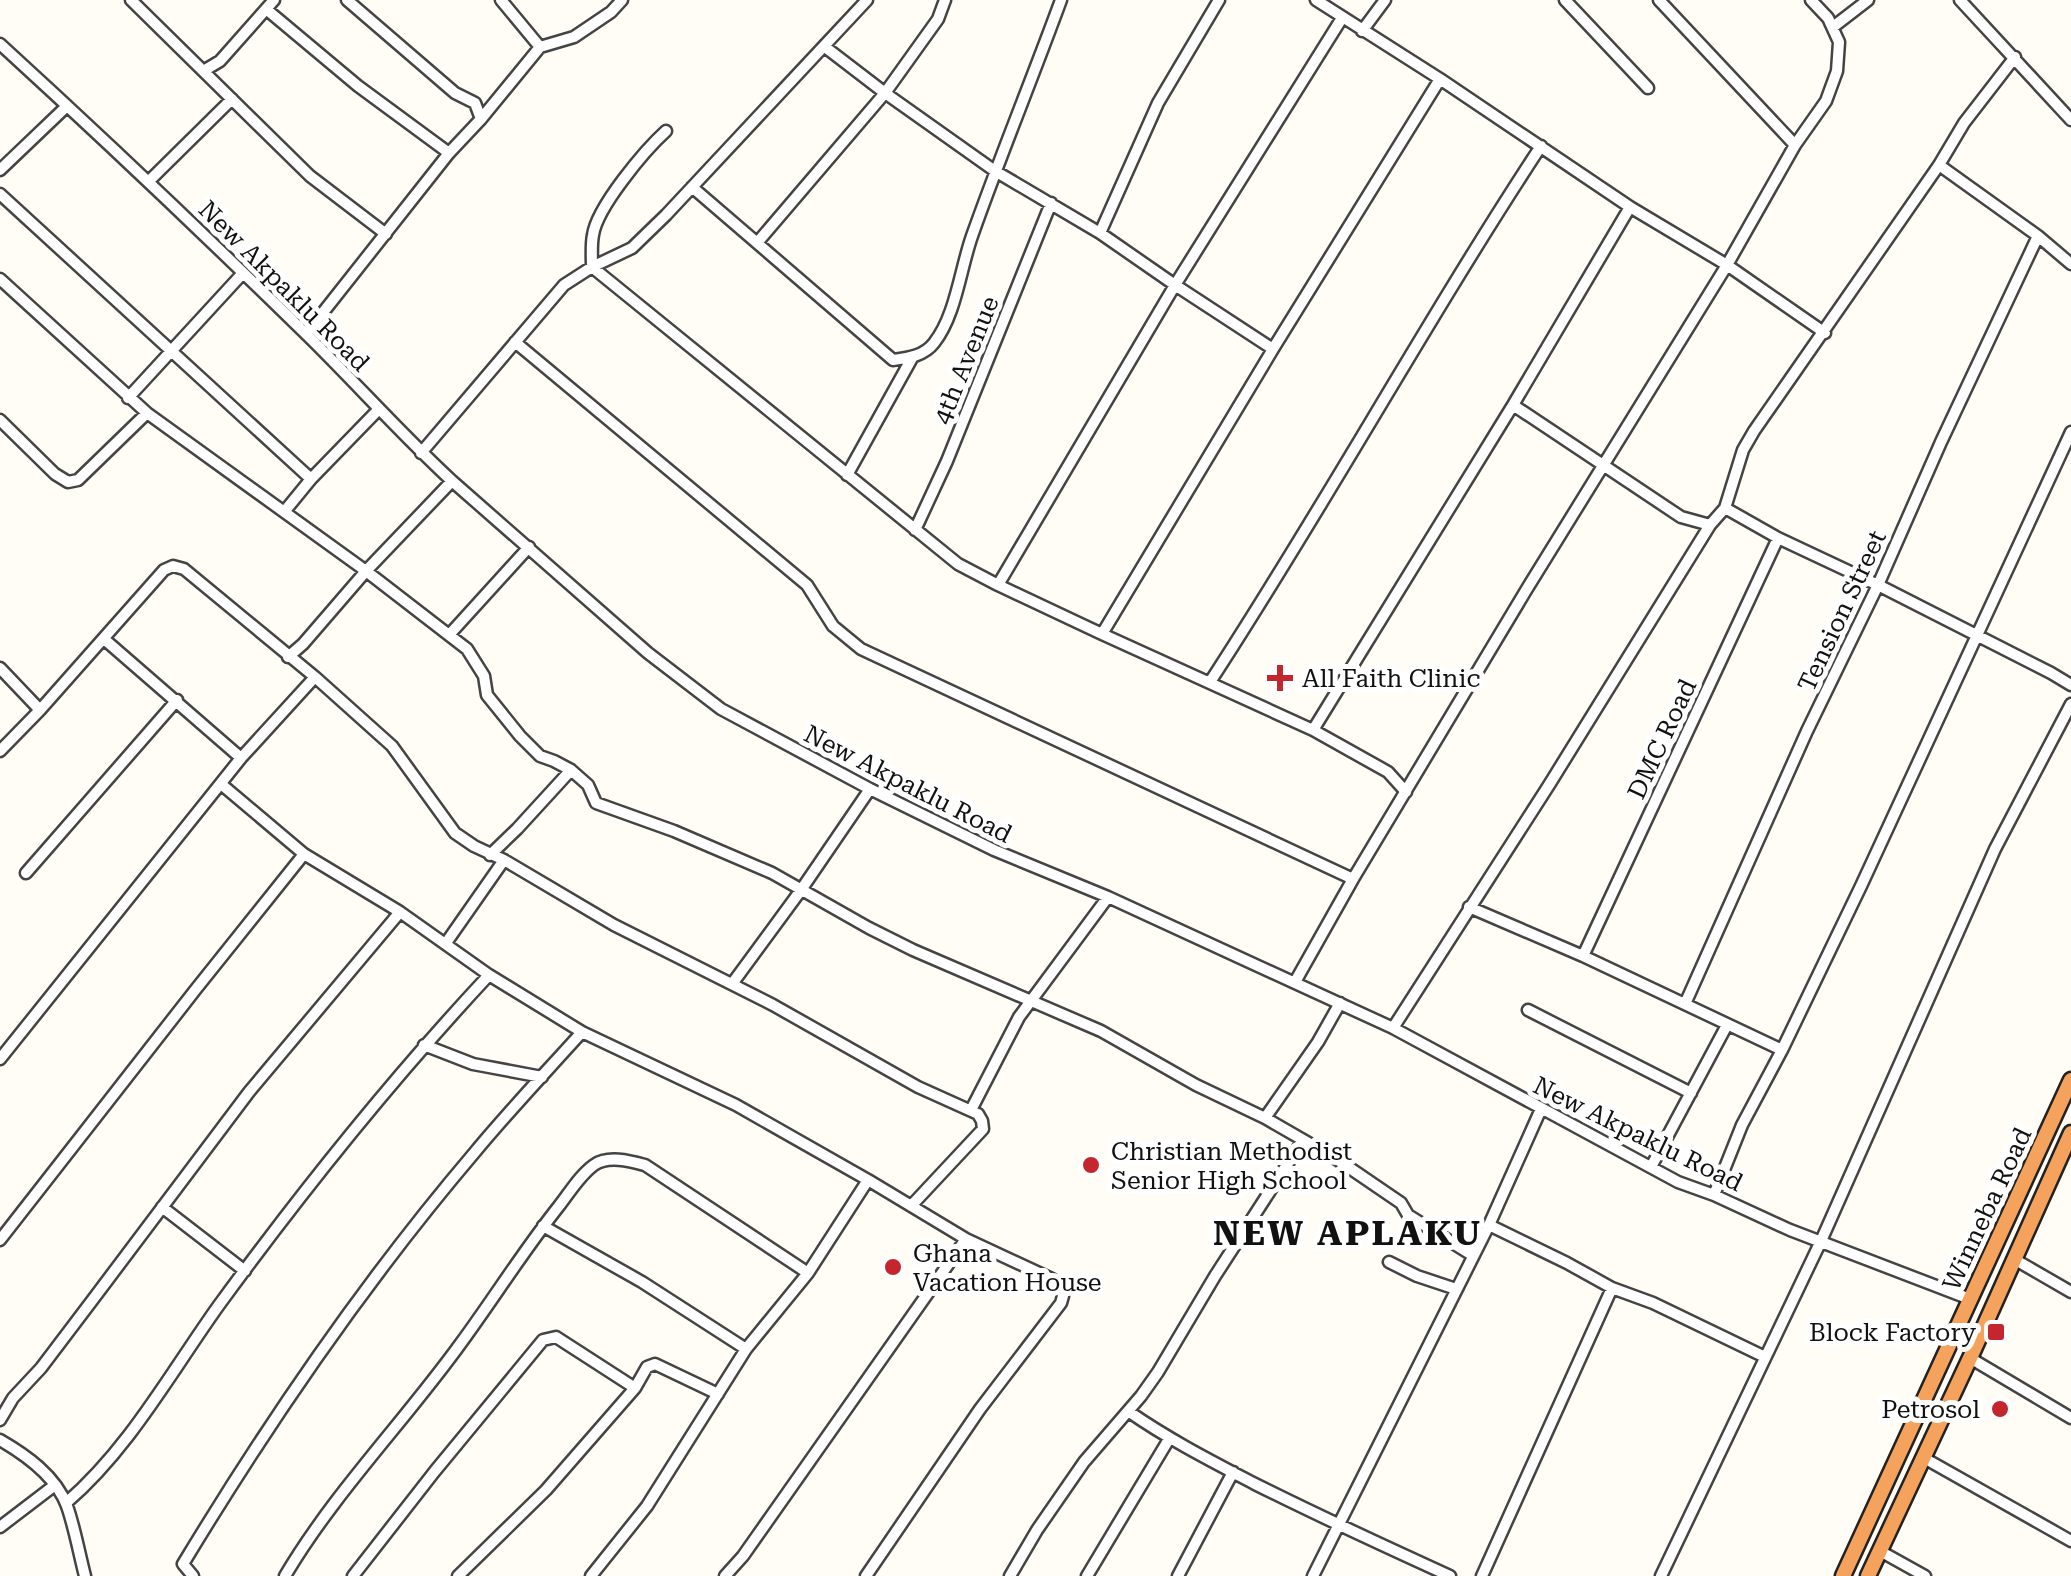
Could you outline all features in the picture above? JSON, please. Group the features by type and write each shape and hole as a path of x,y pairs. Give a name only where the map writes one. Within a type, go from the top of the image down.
{"highway":[{"name":"Winneba Road","path":"1843,1576 2071,1080"},
{"name":"Winneba Road","path":"1868,1576 2014,1259 2066,1157 2071,1132"}],"street":[{"path":"131,0 310,176 386,234"},
{"path":"348,0 455,93 475,103 481,119"},
{"path":"500,0 540,47"},
{"path":"306,334 540,47 574,37 622,0"},
{"path":"421,453 564,286 632,248 666,216 867,0"},
{"path":"757,243 885,93 938,19 946,0"},
{"path":"692,187 893,360 912,358 932,347 947,322 962,264 995,170 1061,0"},
{"path":"1100,233 1158,103 1219,0"},
{"path":"1316,0 1727,265 1824,332"},
{"path":"1362,31 1386,0"},
{"path":"1565,0 1648,88"},
{"path":"1659,0 1795,144"},
{"path":"1295,982 1603,464 1727,265 1795,144 1826,101 1837,71 1838,42 1828,18 1811,0"},
{"path":"1833,27 1868,0"},
{"path":"1960,0 2071,120"},
{"path":"204,70 220,61 270,5 358,86 449,154"},
{"path":"998,585 1175,285 1342,18"},
{"name":"New Akpaklu Road","path":"0,44 149,181 421,453 648,653 721,709 870,789 1028,866 1108,898 1393,1028 1678,1182 1970,1299"},
{"path":"825,47 995,170 1100,233 1273,349"},
{"path":"1393,1028 1725,508 1743,450 1939,165 1964,122 2015,57"},
{"path":"1102,634 1440,79"},
{"path":"149,181 232,98"},
{"path":"0,170 67,106"},
{"path":"592,267 596,223 638,159 666,131"},
{"path":"1210,682 1299,543 1477,243 1541,146"},
{"path":"1939,165 2071,264"},
{"path":"0,194 311,479"},
{"name":"4th Avenue","path":"914,530 947,461 1051,203"},
{"path":"1314,730 1630,206"},
{"name":"Tension Street","path":"1684,1004 2038,236"},
{"path":"592,267 958,564 1314,730 1388,772 1406,792"},
{"path":"128,398 243,273"},
{"path":"0,279 128,398 467,649 484,676 487,694 520,736 540,756 571,770 588,784 596,803 772,873 912,950 1102,1031 1303,1140 1402,1203 1408,1215 1472,1255"},
{"path":"516,342 807,586 833,626 861,649 1353,879"},
{"path":"847,475 912,358"},
{"path":"1513,405 1681,517 1710,526"},
{"path":"284,512 379,409"},
{"path":"0,420 68,482 78,480 147,413"},
{"path":"1714,1195 1742,1126 1978,637 2071,432"},
{"path":"288,657 452,481"},
{"path":"1725,508 2071,685"},
{"name":"DMC Road","path":"1583,956 1778,538"},
{"path":"449,636 529,547"},
{"path":"0,751 164,570 174,566 184,569 392,746 455,832 614,925 808,1024 918,1087 978,1114 983,1129 912,1206"},
{"path":"104,638 241,758"},
{"path":"0,668 40,710"},
{"path":"0,1058 241,758 315,677"},
{"path":"26,873 178,700"},
{"path":"1661,1576 1821,1241 1995,849 2071,704"},
{"path":"490,855 571,770"},
{"path":"221,784 304,854 582,1032 736,1105 966,1239 1061,1286 1061,1303 980,1409 866,1576"},
{"path":"732,984 870,789"},
{"path":"0,1240 304,854"},
{"path":"446,943 504,860"},
{"path":"971,1110 1018,1018 1108,898"},
{"path":"1469,907 1782,1050"},
{"path":"0,1420 249,1092 400,912"},
{"path":"66,1503 114,1454 329,1159 424,1044 489,975"},
{"path":"1265,1118 1340,1003"},
{"path":"1528,1010 1690,1093"},
{"path":"1652,1167 1727,1024"},
{"path":"193,1576 183,1564 300,1381 474,1152 582,1032"},
{"path":"424,1044 473,1064 542,1077"},
{"path":"1313,1576 1489,1225 1541,1110"},
{"path":"1010,1576 1036,1530 1084,1462 1158,1372 1303,1140"},
{"path":"284,1576 300,1549 428,1388 542,1226 594,1165 603,1160 646,1165 808,1273"},
{"path":"590,1576 647,1506 746,1349 808,1273 868,1180"},
{"path":"162,1208 245,1270"},
{"path":"1489,1225 1612,1288 1653,1303 1766,1358"},
{"path":"542,1226 642,1282 746,1349"},
{"path":"725,1576 966,1239"},
{"path":"2014,1259 2071,1292"},
{"path":"1389,1262 1456,1289"},
{"path":"1482,1576 1612,1288"},
{"path":"353,1576 543,1340 562,1340 635,1388"},
{"path":"1970,1358 2071,1418"},
{"path":"458,1576 546,1490 635,1388 648,1367 656,1364 718,1394"},
{"path":"1128,1411 1169,1438 1338,1526 1450,1576"},
{"path":"1087,1576 1169,1438"},
{"path":"0,1440 26,1456 55,1485 66,1503 85,1576"},
{"path":"1924,1458 2071,1541"},
{"path":"1178,1576 1233,1472"},
{"path":"0,1527 55,1485"},
{"path":"1880,1551 1924,1576"}],"place":[{"name":"All Faith Clinic","path":"1280,678"},
{"name":"Christian Methodist Senior High School","path":"1091,1165"},
{"name":"Ghana Vacation House","path":"893,1267"},
{"name":"Block Factory","path":"1996,1332"},
{"name":"Petrosol","path":"2000,1409"}],"district":[{"name":"NEW APLAKU","path":"1348,1233"}]}
